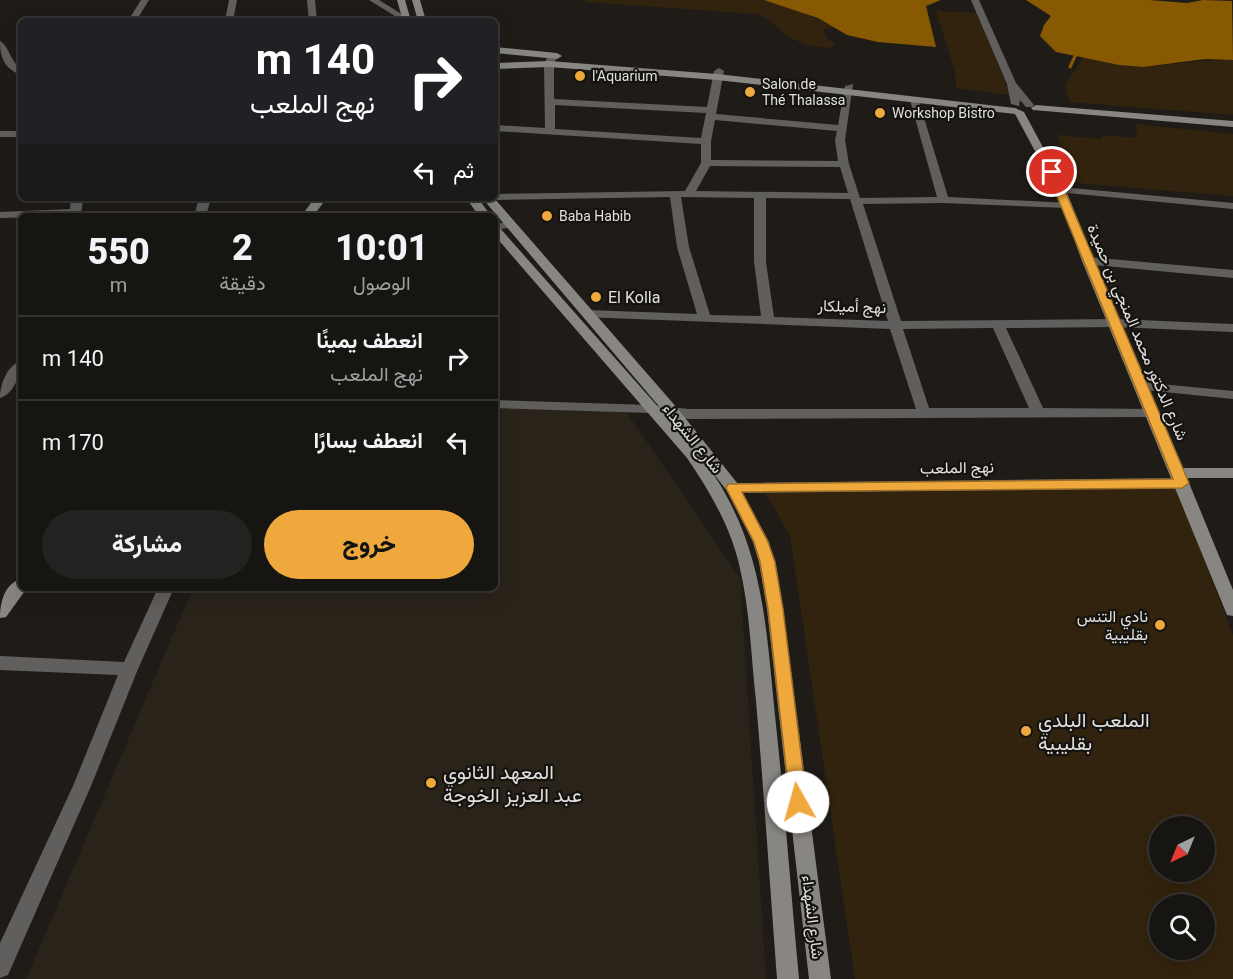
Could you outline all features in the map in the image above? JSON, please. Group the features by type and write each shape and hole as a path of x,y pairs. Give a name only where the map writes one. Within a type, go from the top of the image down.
{"street":[{"path":"134,18 145,0"},
{"path":"229,18 232,0"},
{"path":"311,0 313,18"},
{"path":"373,0 402,18"},
{"path":"401,0 406,18"},
{"path":"416,0 421,18"},
{"path":"975,0 1012,84 1016,109"},
{"path":"0,44 11,66 18,70"},
{"path":"498,51 550,60 718,74 1016,109"},
{"path":"498,66 550,60"},
{"path":"550,60 550,131"},
{"path":"689,194 706,163 706,141 718,74"},
{"path":"1012,84 1033,110 1034,137"},
{"path":"849,89 915,100 1233,127"},
{"path":"849,89 840,140 844,164 924,413"},
{"path":"915,100 943,200"},
{"path":"550,102 711,113 842,128"},
{"name":"شارع الدكتور محمد المنجي بن حميدة","path":"1016,109 1034,137 1061,190 1088,261 1233,610"},
{"path":"498,128 706,141"},
{"path":"0,134 18,134"},
{"path":"706,163 844,164"},
{"path":"1061,190 1233,206"},
{"path":"675,194 683,247 705,319"},
{"path":"498,197 760,194 1066,205"},
{"path":"760,194 760,262 768,320"},
{"path":"310,213 319,201"},
{"path":"0,215 18,215"},
{"name":"شارع الشهداء","path":"500,227 587,314 673,412 733,488 761,542 775,609 820,979"},
{"name":"شارع الشهداء","path":"500,227 650,409 692,455 712,483 741,545 755,608 788,979"},
{"path":"1088,261 1233,274"},
{"name":"نهج أميلكار","path":"587,314 897,324 1115,322 1190,324 1233,328"},
{"path":"998,324 1040,414"},
{"path":"0,394 18,368"},
{"path":"1140,386 1233,395"},
{"path":"498,404 650,409 673,412 1040,414 1152,412"},
{"path":"1180,478 1233,473"},
{"name":"نهج الملعب","path":"733,488 1180,478"},
{"path":"741,545 761,542"},
{"path":"0,612 18,589"},
{"path":"0,967 82,786 129,669 165,591"},
{"path":"0,663 129,669"}],"shaded area":[{"path":"585,0 764,0 797,10 836,27 823,29 827,38 835,44 831,48 798,41 757,14 586,2"},
{"path":"764,0 941,0 926,6 936,47 878,42 847,35 818,18"},
{"path":"1026,0 1149,0 1187,3 1203,0 1232,1 1233,60 1205,59 1143,67 1119,65 1056,52 1040,36 1051,16"},
{"path":"936,11 979,13 1010,95 956,88 955,72"},
{"path":"1084,57 1129,66 1233,60 1233,115 1070,102 1065,85"},
{"path":"1135,124 1233,134 1233,196 1075,183 1057,135 1102,139 1101,135 1138,138"},
{"name":"المعهد الثانوي عبد العزيز الخوجة","path":"621,404 740,578 766,979 26,979 192,591 498,591 498,406"},
{"name":"الملعب البلدي بقليبية","path":"1176,486 1233,635 1233,979 855,979 790,535 762,487"}],"waterway":[{"path":"1070,67 1077,52"}],"place":[{"name":"l'Aquarium","path":"580,76"},
{"name":"Salon de Thé Thalassa","path":"750,92"},
{"name":"Workshop Bistro","path":"880,113"},
{"name":"Baba Habib","path":"547,216"},
{"name":"El Kolla","path":"596,297"},
{"name":"نادي التنس بقليبية","path":"1160,625"},
{"name":"الملعب البلدي بقليبية","path":"1026,731"},
{"name":"المعهد الثانوي عبد العزيز الخوجة","path":"431,783"}],"route":[{"path":"798,802 775,609 767,562 761,542 733,488 1182,483 1052,172"}]}
